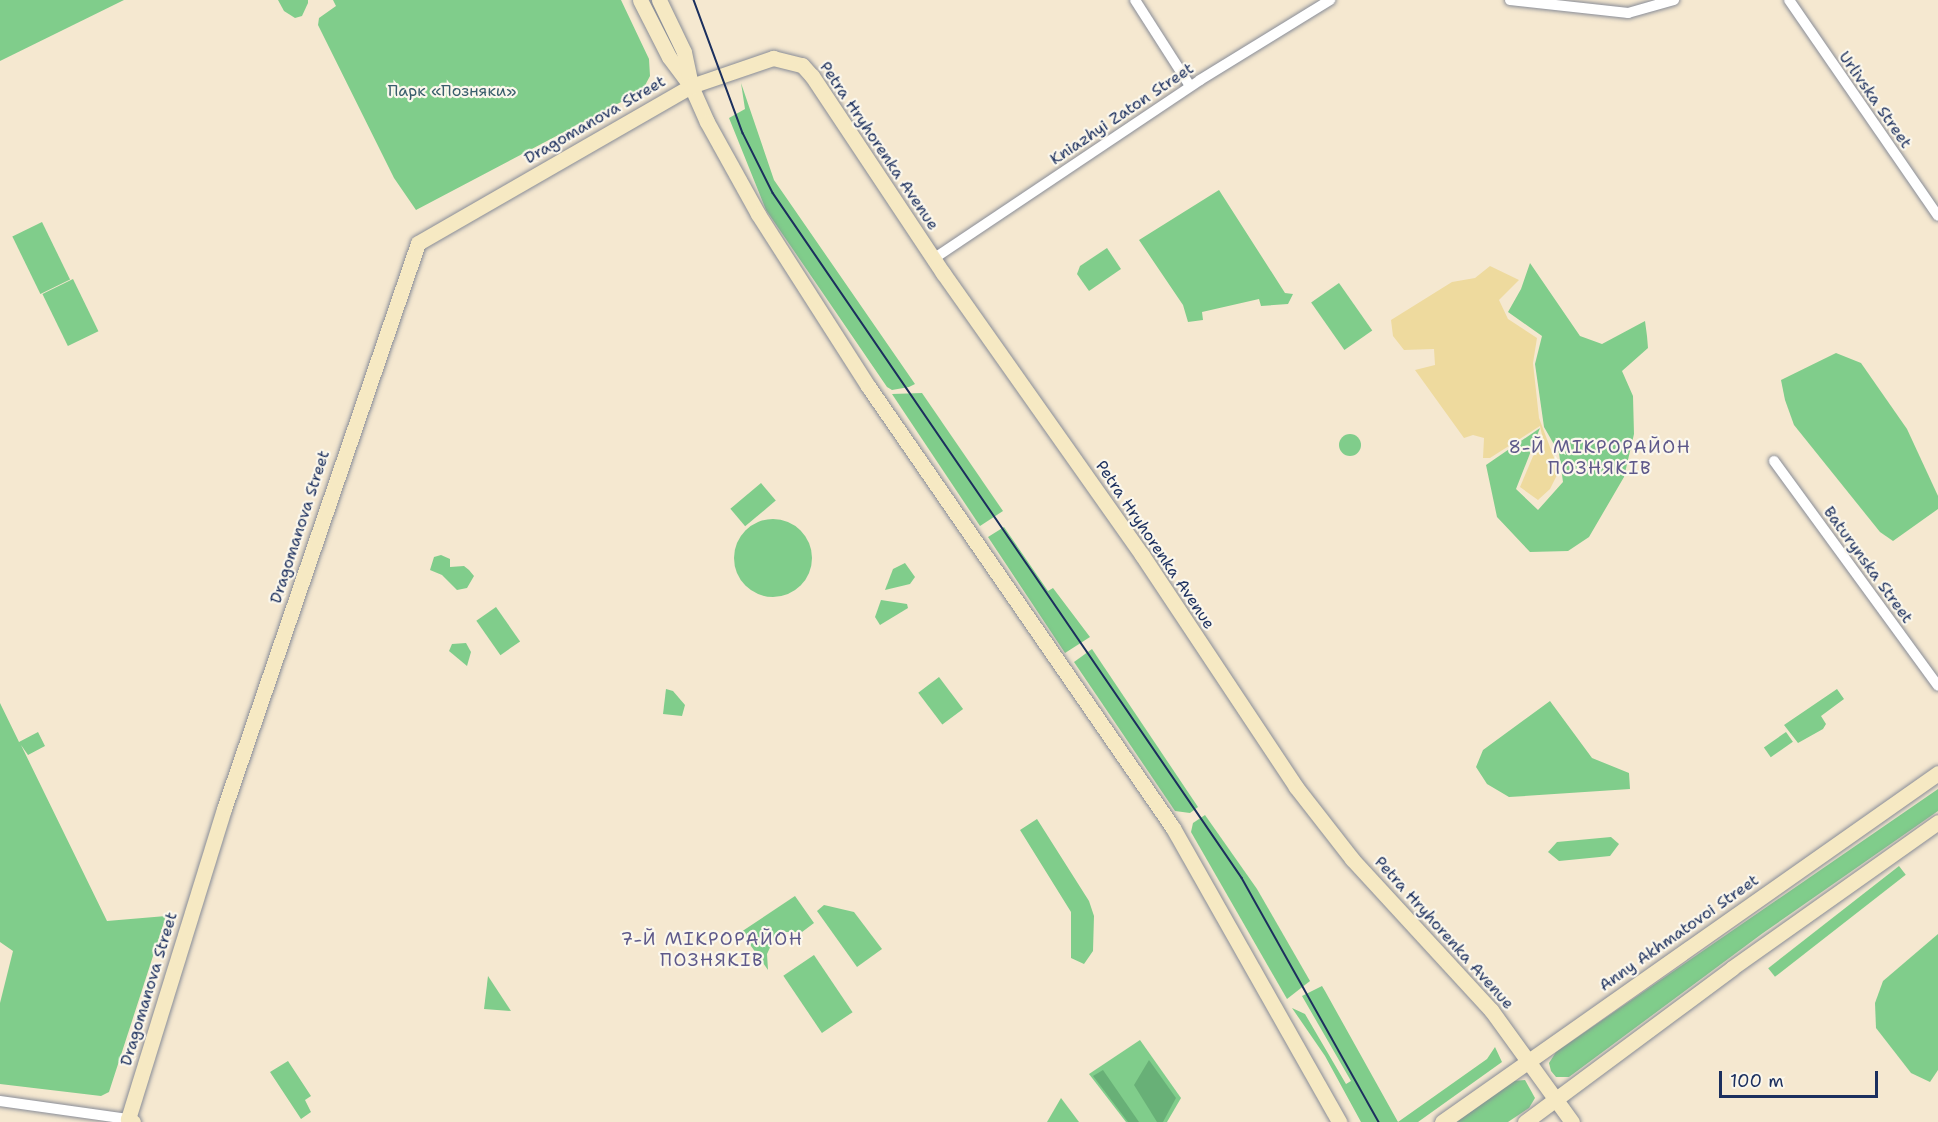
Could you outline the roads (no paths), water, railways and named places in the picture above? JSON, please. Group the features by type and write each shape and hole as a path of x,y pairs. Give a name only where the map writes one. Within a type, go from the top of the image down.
{"main road":[{"path":"640,0 669,57 691,86 749,200 844,348 1173,828 1339,1122"},
{"path":"659,0 684,52 691,86"},
{"name":"Petra Hryhorenka Avenue","path":"691,86 773,58 802,65 933,259 1142,555 1296,787 1352,859 1491,1010 1530,1059 1572,1122"},
{"name":"Dragomanova Street","path":"131,1120 232,785 418,243 691,86"},
{"name":"Anny Akhmatovoi Street","path":"1442,1122 1938,773"},
{"path":"1525,1122 1731,968 1938,822"}],"street":[{"path":"1135,0 1190,86"},
{"name":"Kniazhyi Zaton Street","path":"933,259 1190,86 1330,0"},
{"path":"1510,0 1628,13 1674,0"},
{"name":"Urlivska Street","path":"1789,0 1938,216"},
{"name":"Baturynska Street","path":"1774,461 1938,687"},
{"path":"0,1101 131,1120"}],"tram line":[{"path":"694,0 743,133 773,193 1242,878 1379,1122"}],"district":[{"name":"8-Й МІКРОРАЙОН ПОЗНЯКІВ","path":"1600,458"},
{"name":"7-Й МІКРОРАЙОН ПОЗНЯКІВ","path":"712,950"}],"park label":[{"name":"Парк «Позняки»","path":"452,91"}]}
